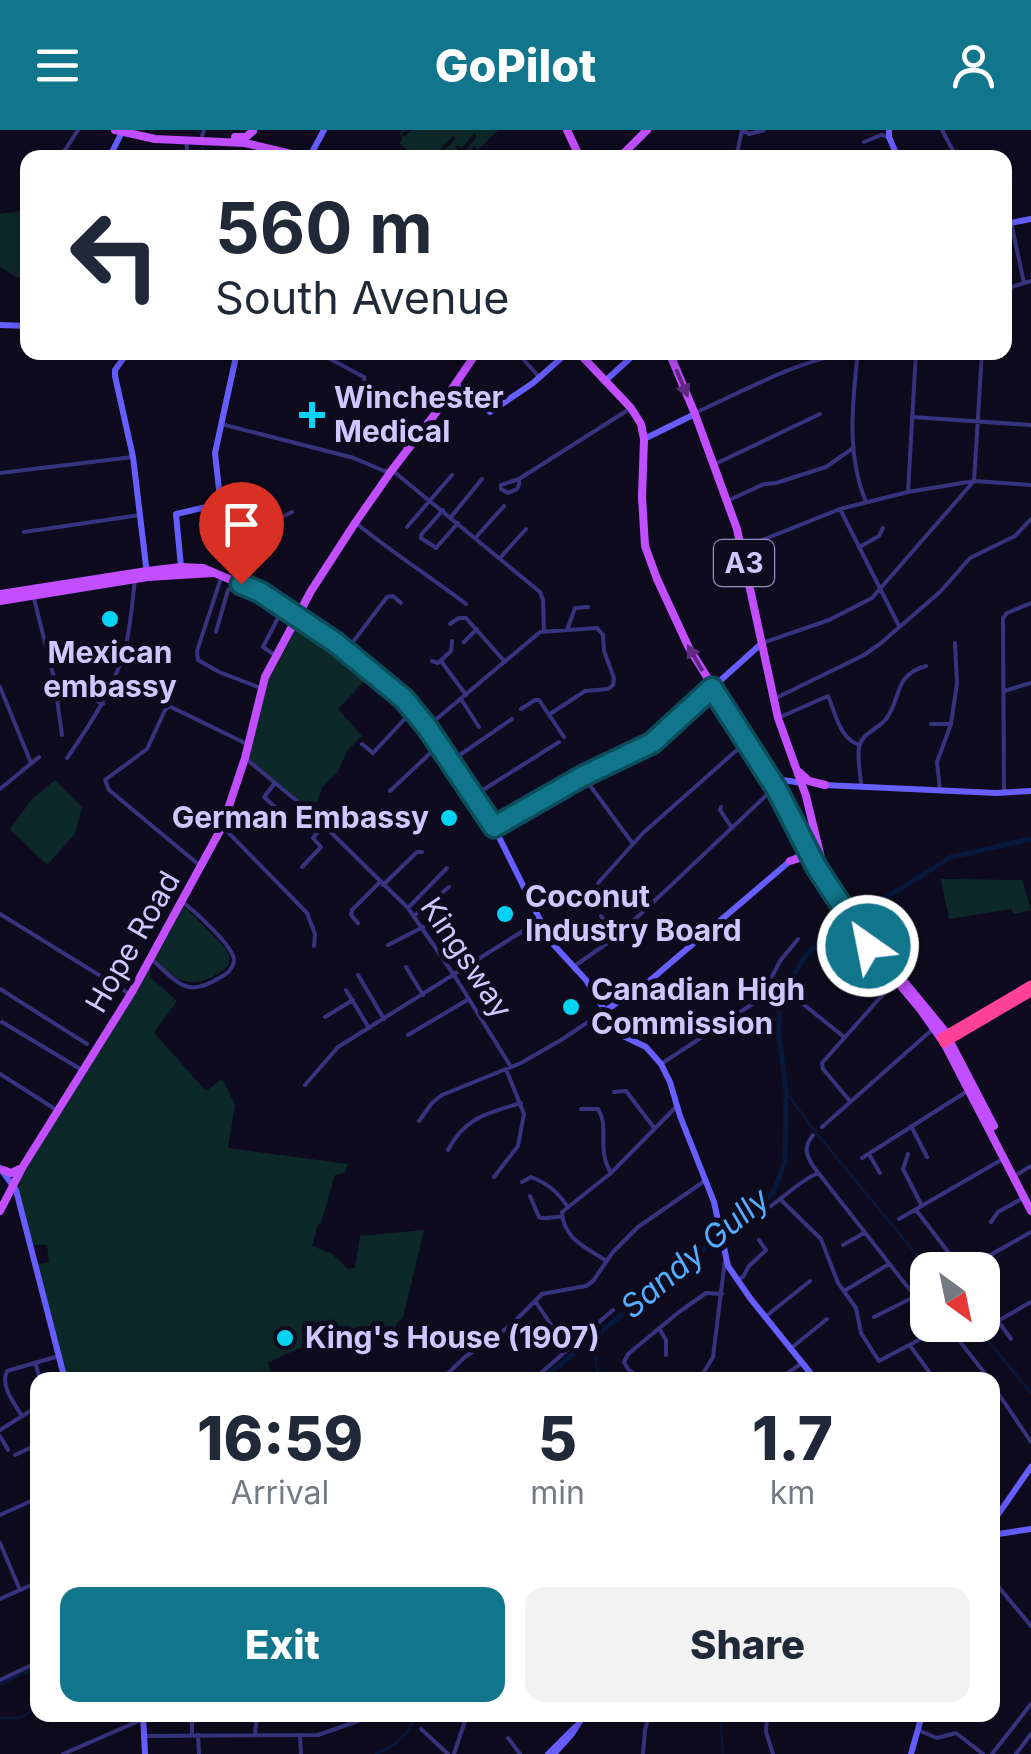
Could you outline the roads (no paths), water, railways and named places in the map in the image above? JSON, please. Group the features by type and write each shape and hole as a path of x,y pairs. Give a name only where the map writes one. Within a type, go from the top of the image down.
{"highway":[{"path":"945,1039 1031,989"}],"main road":[{"path":"624,150 644,130"},
{"path":"119,131 243,138 253,131 256,139 273,150"},
{"path":"119,131 155,139 267,147"},
{"path":"122,360 114,376 133,456 147,574"},
{"path":"181,567 176,514 220,501 215,453 234,360"},
{"name":"Hope Road","path":"1,1206 151,959 222,827 245,758 261,688 297,617 355,522 472,360"},
{"path":"456,384 490,412 559,360"},
{"name":"A3","path":"585,360 641,424 648,558 689,648 776,788 828,885 849,910"},
{"path":"605,381 629,360"},
{"name":"A3","path":"671,360 742,548 778,718 802,782 816,846 874,954 937,1026"},
{"path":"644,439 694,414"},
{"path":"0,597 181,567 204,568 260,592 380,677 427,727 474,796 494,827 552,942 606,1010 622,1037 646,1048 660,1064 706,1180 726,1258 765,1317 809,1372"},
{"path":"147,574 217,574"},
{"path":"0,597 78,590 135,576"},
{"path":"494,827 583,776 652,743 762,643"},
{"path":"792,759 809,781 825,785"},
{"path":"766,771 783,780 811,786 1031,791"},
{"path":"806,796 809,790 825,785"},
{"path":"606,1010 647,983 790,861 816,846"},
{"path":"790,861 806,856 828,885"},
{"name":"A3","path":"859,926 945,1039 1018,1174 1031,1211"},
{"path":"614,1026 618,1008 643,991 647,983"},
{"name":"A3","path":"945,1039 1028,1199"},
{"path":"2,1169 11,1173 22,1168"},
{"path":"2,1169 14,1184 63,1372"},
{"path":"1,1206 20,1204"},
{"path":"1000,1507 1031,1467"},
{"path":"1000,1534 1031,1529"},
{"path":"143,1722 145,1754"},
{"path":"555,1752 579,1722"},
{"path":"911,1754 920,1722"}],"street":[{"path":"742,130 750,134 764,130"},
{"path":"864,142 889,133"},
{"path":"186,140 187,150"},
{"path":"1012,235 1028,282"},
{"path":"332,360 364,377 365,384 354,402"},
{"path":"524,360 539,377"},
{"path":"694,414 817,360"},
{"path":"858,360 853,448 858,483 866,502"},
{"path":"908,492 916,360"},
{"path":"762,643 846,612 872,598 974,481 982,360"},
{"path":"519,480 631,408"},
{"path":"713,465 820,414"},
{"path":"912,417 1031,425"},
{"path":"221,424 354,458 384,471 392,470 540,592 544,600 544,631"},
{"path":"726,501 767,483 826,467 853,448"},
{"path":"0,473 133,456"},
{"path":"407,527 452,475"},
{"path":"451,516 482,479"},
{"path":"742,548 840,510 908,492 974,481 1031,484"},
{"path":"220,501 258,526 292,512"},
{"path":"476,538 504,506"},
{"path":"443,510 422,538 436,548 458,523"},
{"path":"840,510 900,628"},
{"path":"24,532 140,515"},
{"path":"774,699 864,655 940,592 970,558 1015,536 1031,520"},
{"path":"355,522 466,604"},
{"path":"860,547 875,539 883,528"},
{"path":"500,558 526,529"},
{"path":"217,574 198,660 261,688"},
{"path":"67,758 104,704 126,641 135,576"},
{"path":"216,632 231,589 277,612 279,616 263,648 276,656"},
{"path":"33,595 54,664 62,735"},
{"path":"346,650 387,597 401,602"},
{"path":"1004,793 1003,618 1031,603"},
{"path":"567,630 575,608 588,607"},
{"path":"450,624 466,618 505,662"},
{"path":"464,642 477,629"},
{"path":"427,727 544,631 600,630 614,682 608,689 585,691 550,714"},
{"path":"432,661 441,661 453,648 452,641"},
{"path":"940,790 938,756 951,724 957,683 955,643"},
{"path":"441,661 479,727"},
{"path":"861,787 860,744 886,720 905,678 926,666"},
{"path":"54,678 104,704"},
{"path":"1004,691 1031,683"},
{"path":"0,687 2,701 31,763"},
{"path":"778,718 828,696 844,734 850,742 860,744"},
{"path":"474,796 562,740 538,699 521,709"},
{"path":"202,866 109,790 105,780 148,749 170,706 247,744"},
{"path":"362,744 373,753 413,710"},
{"path":"450,761 512,719"},
{"path":"932,724 951,724"},
{"path":"598,884 633,844 746,742"},
{"path":"390,791 439,744"},
{"path":"0,789 39,756"},
{"name":"Kingsway","path":"245,758 323,825 408,908 454,974 509,1068 521,1103"},
{"path":"583,776 633,844"},
{"path":"275,783 264,797 275,807"},
{"path":"630,924 776,788"},
{"path":"721,807 732,828"},
{"path":"302,867 320,847 313,838 323,825"},
{"path":"222,827 308,914 316,934 314,946"},
{"path":"358,923 350,912 417,852 422,852"},
{"path":"408,908 447,868"},
{"path":"414,916 449,887"},
{"path":"151,959 182,985 190,987 218,979 234,964 228,947 183,902"},
{"path":"414,902 422,910"},
{"path":"0,914 130,995"},
{"path":"574,967 616,937 601,916"},
{"path":"305,1085 338,1047 539,921"},
{"path":"388,945 422,927"},
{"path":"660,1064 760,998 780,961 798,939"},
{"path":"406,967 423,995"},
{"path":"358,974 384,1019"},
{"path":"850,1101 822,1065 896,980"},
{"path":"0,989 87,1044"},
{"path":"346,990 369,1028"},
{"path":"408,1035 469,999"},
{"path":"324,1016 352,1000"},
{"path":"798,1000 844,1037"},
{"path":"419,1120 442,1096 509,1068 606,1010"},
{"path":"2,1022 82,1070"},
{"path":"822,1127 937,1026"},
{"path":"0,1074 58,1110"},
{"path":"862,1158 969,1090"},
{"path":"614,1092 626,1091 656,1129"},
{"path":"448,1150 460,1130 472,1120 521,1103 524,1114 518,1146 494,1177"},
{"path":"607,1260 570,1236 562,1212 611,1173 677,1106"},
{"path":"582,1108 600,1112 603,1159 611,1173"},
{"path":"911,1126 927,1157"},
{"path":"813,1135 806,1151 818,1173 910,1289"},
{"path":"868,1154 880,1173"},
{"path":"908,1154 903,1170 922,1206"},
{"path":"900,1220 1005,1158"},
{"path":"1018,1174 1031,1166"},
{"path":"738,1219 758,1216 818,1173"},
{"path":"522,1182 531,1177 543,1182 554,1188 567,1206"},
{"path":"450,1372 498,1336 546,1292 586,1286 593,1281 607,1260 642,1224 706,1180"},
{"path":"530,1196 538,1217 562,1217"},
{"path":"780,1199 821,1239 838,1283 856,1308 861,1333 881,1362 917,1342"},
{"path":"991,1222 998,1212 1028,1199"},
{"path":"916,1210 949,1252"},
{"path":"995,1252 1031,1232"},
{"path":"843,1245 864,1233"},
{"path":"738,1280 766,1250 759,1240"},
{"path":"704,1372 713,1357 726,1258"},
{"path":"844,1290 890,1264"},
{"path":"765,1317 810,1281"},
{"path":"632,1372 625,1358 659,1328 706,1294 722,1294"},
{"path":"874,1317 910,1299"},
{"path":"535,1301 552,1326"},
{"path":"1011,1338 998,1320 1031,1302"},
{"path":"542,1372 614,1310"},
{"path":"790,1349 827,1319"},
{"path":"659,1328 666,1340 666,1354"},
{"path":"962,1342 984,1372"},
{"path":"910,1346 928,1372"},
{"path":"22,1416 2,1379 7,1372 59,1356"},
{"path":"36,1363 38,1372"},
{"path":"789,1372 802,1363"},
{"path":"1000,1394 1031,1442"},
{"path":"8,1450 0,1433 30,1411"},
{"path":"15,1455 30,1448"},
{"path":"0,1515 30,1502"},
{"path":"0,1543 20,1590"},
{"path":"0,1598 30,1586"},
{"path":"1000,1589 1031,1626"},
{"path":"0,1680 30,1666"},
{"path":"992,1754 1031,1704"},
{"path":"63,1754 132,1722"},
{"path":"193,1722 199,1754"},
{"path":"256,1734 257,1722"},
{"path":"144,1736 300,1735 327,1733 356,1722"},
{"path":"420,1729 451,1754 464,1722"},
{"path":"643,1754 648,1722"},
{"path":"767,1722 773,1754"},
{"path":"918,1730 937,1738 956,1734 983,1754"},
{"path":"1016,1754 1031,1734"},
{"path":"300,1735 301,1754"},
{"path":"508,1738 520,1754"}],"waterway":[{"path":"202,145 204,150"},
{"name":"Sandy Gully","path":"551,1372 773,1193 785,1161 786,1092 779,1034 780,998 805,956 834,927 951,857 1031,839"},
{"name":"Sandy Gully","path":"786,1092 914,1252"},
{"path":"599,1372 596,1353 606,1326"},
{"name":"Sandy Gully","path":"989,1342 1031,1393"},
{"path":"0,1683 30,1669"},
{"path":"0,1718 30,1712"},
{"path":"376,1754 401,1739 413,1722"},
{"path":"721,1722 723,1754"}],"place":[{"name":"Winchester Medical","path":"312,415"},
{"name":"Mexican embassy","path":"110,619"},
{"name":"German Embassy","path":"449,818"},
{"name":"Coconut Industry Board","path":"505,914"},
{"name":"Canadian High Commission","path":"571,1007"},
{"name":"King's House (1907)","path":"285,1338"}]}
